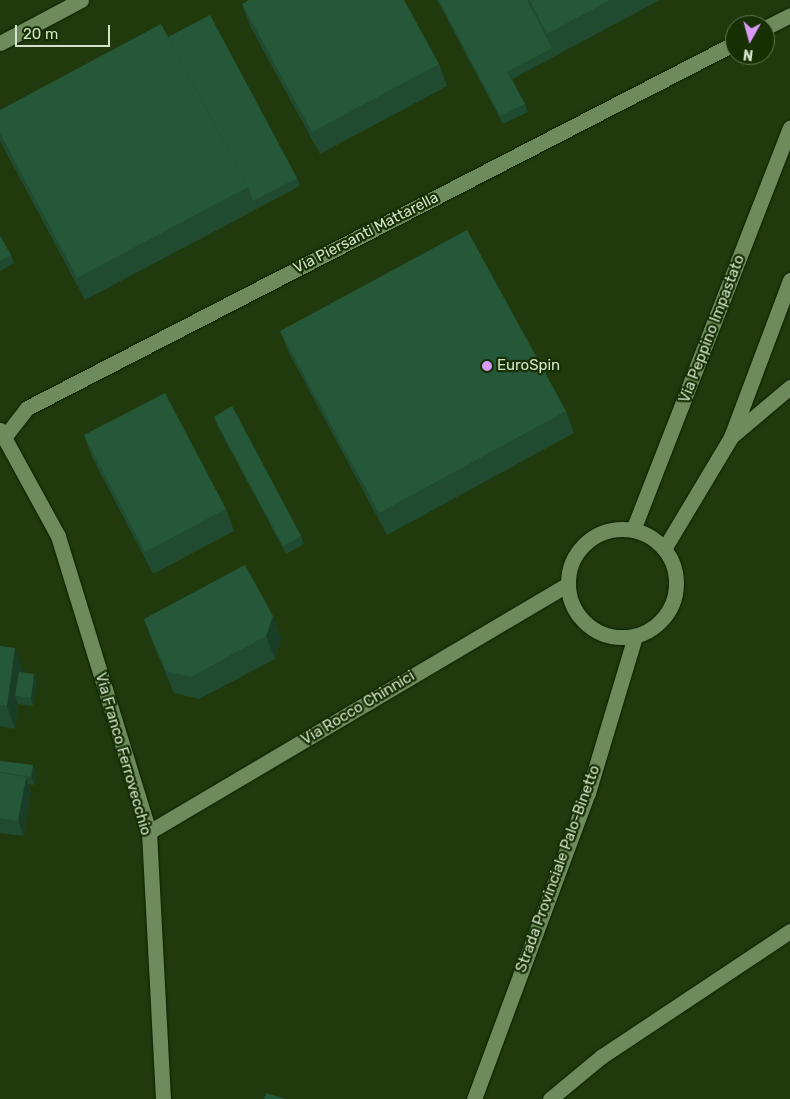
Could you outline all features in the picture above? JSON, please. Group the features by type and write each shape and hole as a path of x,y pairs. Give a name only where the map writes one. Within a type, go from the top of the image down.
{"street":[{"path":"0,43 81,0"},
{"path":"775,23 790,15"},
{"name":"Via Piersanti Mattarella","path":"3,433 27,408 725,48"},
{"name":"Via Peppino Impastato","path":"633,530 790,128"},
{"path":"664,549 731,436 790,280"},
{"path":"731,436 790,387"},
{"name":"Via Franco Ferrovecchio","path":"3,433 58,536 149,832 163,1099"},
{"path":"633,530 664,549 674,570 675,592 662,620 635,636 603,634 588,626 570,600 567,584 576,553 587,541 601,533 633,530"},
{"name":"Via Rocco Chinnici","path":"149,832 567,584"},
{"name":"Strada Provinciale Palo-Binetto","path":"474,1099 588,793 635,636"},
{"path":"550,1099 602,1056 790,931"}],"building":[{"path":"249,0 404,0 439,64 312,132 242,4"},
{"path":"439,0 527,0 552,48 507,72 525,104 500,116"},
{"path":"529,0 610,0 547,34"},
{"path":"210,15 297,178 253,201 248,187 168,37"},
{"path":"161,24 248,187 77,278 0,133 0,110"},
{"path":"467,230 566,411 379,513 280,331"},
{"path":"0,236 11,255 0,261"},
{"path":"165,393 226,509 145,552 84,435"},
{"path":"232,406 301,536 283,546 214,417"},
{"path":"245,565 273,616 266,636 191,677 166,671 144,619"},
{"path":"0,646 15,648 7,706 0,705"},
{"path":"19,672 34,674 31,698 15,696"},
{"path":"0,761 33,765 31,777 0,772"},
{"path":"0,773 26,777 18,821 0,818"},
{"path":"266,1093 286,1099 264,1099"}],"place":[{"name":"EuroSpin","path":"487,366"}]}
